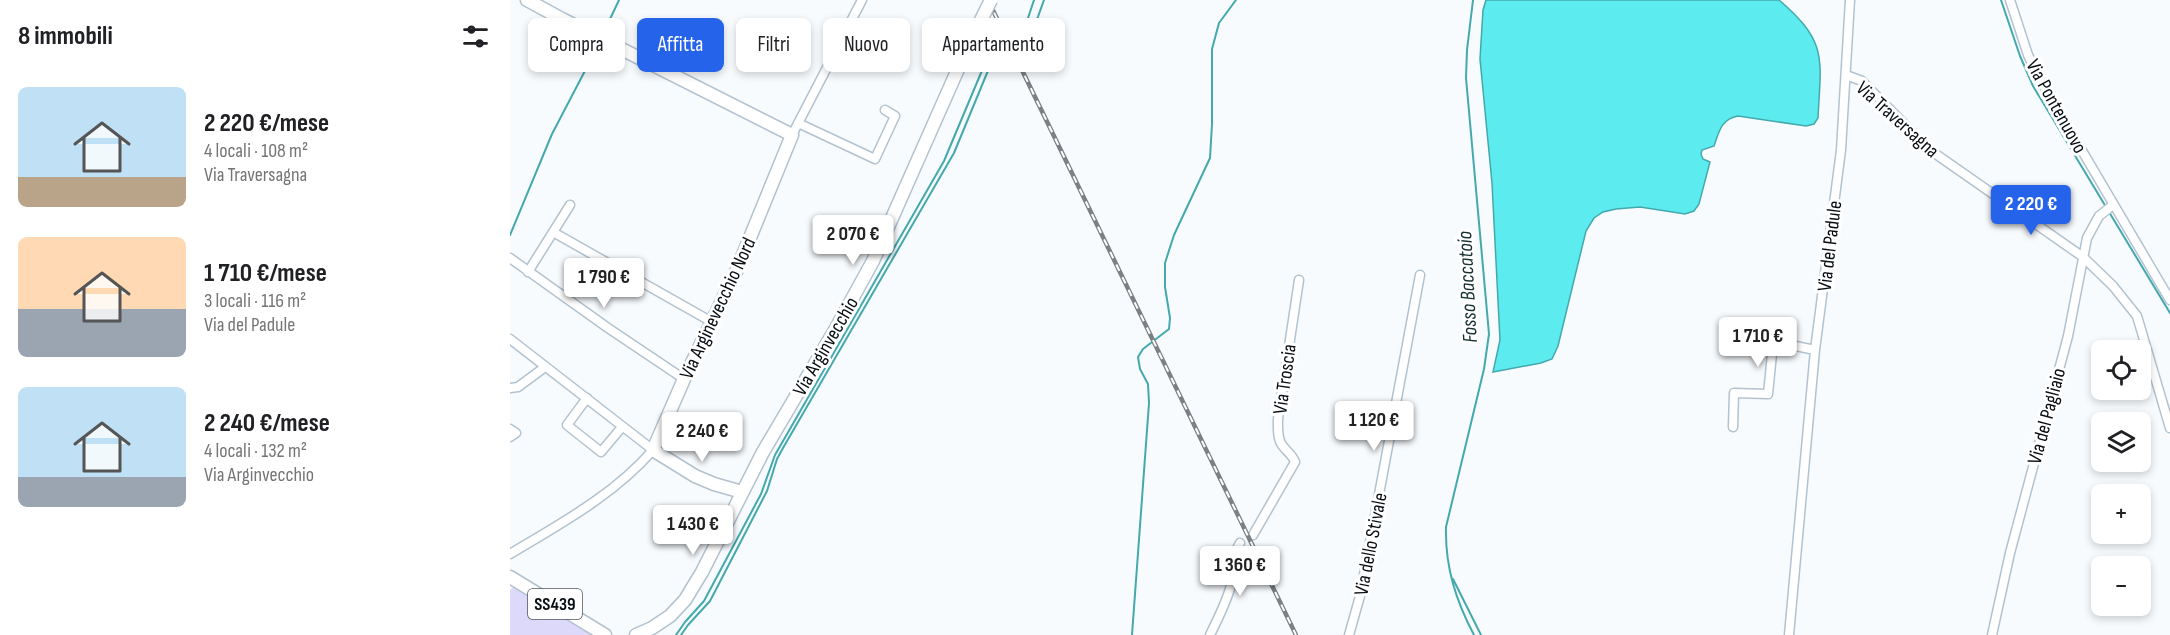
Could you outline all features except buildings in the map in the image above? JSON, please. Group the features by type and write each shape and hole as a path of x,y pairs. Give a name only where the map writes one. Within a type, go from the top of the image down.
{"main road":[{"path":"528,0 792,135"},
{"name":"Via Arginvecchio","path":"636,635 649,631 670,616 685,600 702,572 763,452 873,261 970,42 991,0"},
{"name":"Via Arginevecchio Nord","path":"652,450 736,272 792,135"},
{"path":"652,450 695,476 742,492"},
{"name":"SS439","path":"510,577 605,634"}],"street":[{"path":"792,135 862,0"},
{"name":"Via del Padule","path":"1789,635 1815,350 1840,150 1850,0"},
{"name":"Via Pontenuovo","path":"2010,0 2028,55 2108,208 2170,300"},
{"name":"Via Traversagna","path":"1846,75 1862,81 1930,150 2083,257 2113,286 2138,316 2170,428"},
{"path":"798,123 875,159 895,116 885,110"},
{"path":"528,272 570,205"},
{"name":"Via del Pagliaio","path":"1992,635 2010,553 2068,336 2087,238 2108,208"},
{"path":"553,232 712,322"},
{"path":"510,258 684,379"},
{"name":"Via dello Stivale","path":"1349,635 1360,596 1420,275"},
{"name":"Via Troscia","path":"1252,535 1295,462 1293,455 1282,444 1279,437 1278,418 1299,280"},
{"path":"510,339 652,450"},
{"path":"1733,427 1734,393 1765,396 1769,393 1773,344 1776,342 1815,350"},
{"path":"510,388 518,387 545,367"},
{"path":"587,398 567,424 601,452 622,427"},
{"path":"510,429 516,433 510,437"},
{"name":"Via Arginevecchio Nord","path":"510,554 579,512 624,479 652,450"},
{"path":"1210,635 1232,580 1234,559 1240,543"}],"shaded area":[{"path":"517,585 599,635 510,635 510,590"}],"water":[{"path":"1486,0 1779,0 1795,15 1814,40 1820,65 1818,118 1814,124 1806,126 1738,116 1724,123 1714,146 1702,150 1703,159 1710,162 1699,204 1694,211 1685,214 1640,207 1603,212 1594,218 1586,231 1558,346 1552,359 1493,372 1500,340 1492,183 1480,59 1483,10"}],"waterway":[{"path":"611,18 619,0"},
{"path":"676,635 704,601 761,494 775,455 944,161 986,61 999,46 1018,38 1023,33 1034,0"},
{"path":"681,635 710,601 767,491 777,459 954,153 992,61 1030,39 1044,0"},
{"path":"1132,635 1149,403 1148,384 1140,369 1138,357 1143,349 1169,329 1165,263 1174,235 1210,158 1212,49 1219,23 1236,0"},
{"name":"Fosso Baccatoio","path":"1473,0 1466,78 1489,334 1484,369 1446,527 1446,542 1453,583 1474,635"},
{"path":"2001,0 2033,86 2170,313"},
{"path":"510,235 552,134 584,72"},
{"path":"1453,579 1481,635"}],"railway":[{"path":"988,0 1296,635"}]}
